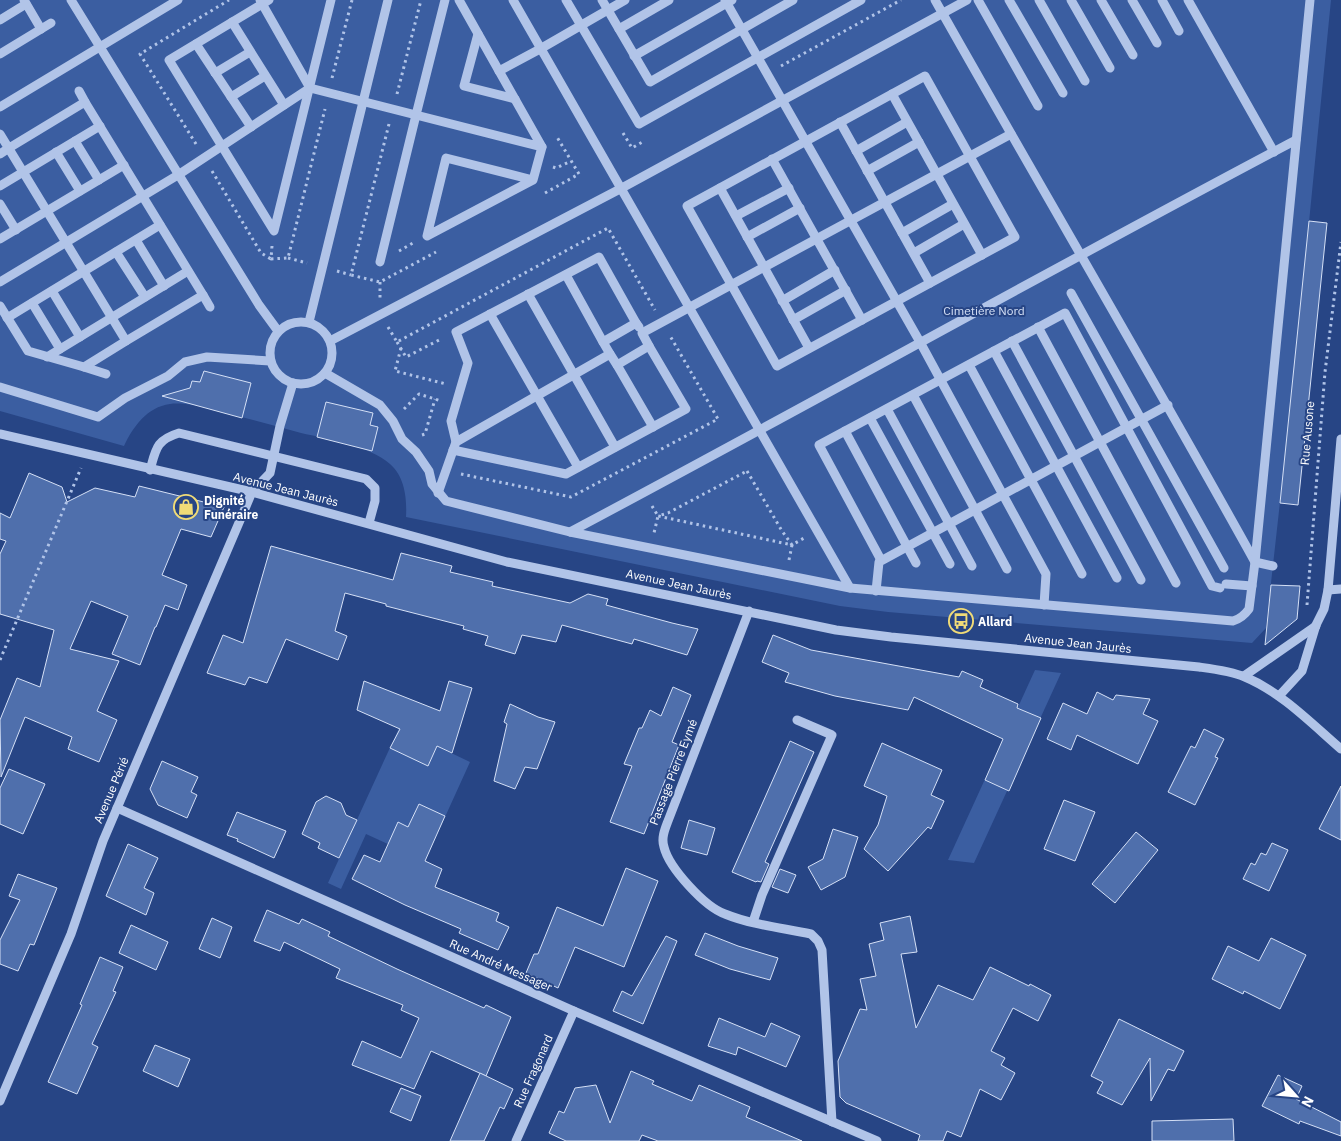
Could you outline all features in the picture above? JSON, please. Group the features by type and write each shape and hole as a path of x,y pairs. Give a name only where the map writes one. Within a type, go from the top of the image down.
{"street":[{"path":"70,0 259,305 278,331"},
{"path":"0,107 178,0"},
{"path":"332,0 310,88 274,231 169,60 263,1 310,88 542,147"},
{"path":"309,322 388,0"},
{"path":"380,262 445,0"},
{"path":"459,0 542,147 533,180 427,236 446,158 533,180"},
{"path":"512,0 850,588"},
{"path":"566,0 639,124 861,0"},
{"path":"602,0 650,82 793,0"},
{"path":"499,71 625,0"},
{"path":"618,29 669,0"},
{"path":"935,0 1256,562 1273,566"},
{"path":"330,341 620,189 967,0"},
{"path":"978,0 1038,106"},
{"path":"1009,0 1063,93"},
{"path":"1039,0 1085,81"},
{"path":"1071,0 1110,68"},
{"path":"1101,0 1133,55"},
{"path":"1132,0 1156,43"},
{"path":"1162,0 1179,31"},
{"path":"1188,0 1274,152"},
{"path":"325,373 380,405 393,421 402,439 416,452 429,471 432,484 446,501 570,532 850,588 1233,621 1245,615 1248,609 1256,562 1310,0"},
{"path":"634,56 728,1 757,58 920,342 1046,574 1044,605"},
{"path":"0,20 25,2 41,29"},
{"path":"232,22 284,105"},
{"path":"0,54 52,23"},
{"path":"478,34 464,86 515,99"},
{"path":"196,44 251,127"},
{"path":"215,73 250,52"},
{"path":"231,97 265,76"},
{"path":"925,76 1015,237 777,366 687,206 840,122 925,76"},
{"path":"0,282 178,175 310,88"},
{"path":"79,91 210,307"},
{"path":"892,94 982,255"},
{"path":"0,154 85,102"},
{"path":"840,122 930,283"},
{"path":"856,151 907,122"},
{"path":"0,186 100,126"},
{"path":"0,134 126,341"},
{"path":"642,334 731,284 1011,134"},
{"path":"570,532 759,432 1079,255 1296,140"},
{"path":"75,141 99,180"},
{"path":"867,171 918,142"},
{"path":"56,152 80,191"},
{"path":"772,159 862,320"},
{"path":"0,239 124,165"},
{"path":"720,188 809,348"},
{"path":"736,216 789,188"},
{"path":"0,204 16,230"},
{"path":"902,233 953,204"},
{"path":"747,237 800,208"},
{"path":"914,253 964,224"},
{"path":"7,318 160,225"},
{"path":"136,240 164,286"},
{"path":"116,252 145,297"},
{"path":"438,493 455,446 451,421 468,363 456,332 599,257 686,409 566,474 455,446"},
{"path":"782,300 835,270"},
{"path":"47,357 188,271"},
{"path":"566,275 653,427"},
{"path":"793,320 846,290"},
{"path":"52,291 80,337"},
{"path":"528,294 615,447"},
{"path":"1071,294 1224,568"},
{"path":"84,367 203,295"},
{"path":"32,303 60,349"},
{"path":"0,306 28,351 106,374"},
{"path":"882,560 819,445 1064,313 1212,586 1252,586"},
{"path":"490,314 578,467"},
{"path":"292,322 309,322 318,326 330,341 332,358 325,373 310,383 293,383 275,371 270,361 270,350 272,340 278,331 292,322"},
{"path":"603,342 636,323"},
{"path":"1038,327 1176,583"},
{"path":"1012,341 1141,580"},
{"path":"617,365 649,346"},
{"path":"994,351 1117,578"},
{"path":"455,446 610,354"},
{"path":"0,387 98,418 125,398 168,376 185,362 208,357 270,361"},
{"path":"969,365 1082,574"},
{"path":"252,492 270,473 293,383"},
{"path":"913,394 1007,569"},
{"path":"876,591 879,562 882,560 1168,406"},
{"path":"887,409 972,566"},
{"path":"870,418 950,564"},
{"path":"845,431 916,562"},
{"path":"150,470 156,448 166,437 178,433 366,479 375,488 375,501 369,523"},
{"name":"Avenue Jean Jaurès","path":"0,434 252,492 507,562 836,630 1224,671 1244,676 1279,696 1341,749"},
{"path":"1279,696 1302,671 1316,625 1324,609 1328,590 1341,439"},
{"name":"Avenue Périé","path":"0,1101 71,934 103,841 252,492"},
{"path":"1328,590 1341,589"},
{"name":"Passage Pierre Eymé","path":"749,611 663,835 663,847 690,887 722,914 811,934 818,941 822,950 832,1122"},
{"path":"1244,676 1316,625"},
{"path":"753,922 762,895 832,735 797,720"},
{"name":"Rue André Messager","path":"117,808 574,1011 877,1141"},
{"name":"Rue Fragonard","path":"516,1141 574,1011"}],"path":[{"name":"Rue Ausone","path":"1316,625 1306,608 1325,372 1341,242"},
{"path":"397,342 406,357 456,332"},
{"path":"401,348 395,371 461,387"},
{"path":"393,421 419,394 456,405"},
{"path":"402,439 425,434 435,399"},
{"path":"0,660 82,466"},
{"path":"658,516 668,514 747,471 792,545 786,576"},
{"path":"644,493 658,516 650,548"},
{"path":"658,516 792,545 816,531"}],"green space":[{"name":"Cimetière Nord","path":"0,0 1331,0 1292,394 1266,628 1252,643 888,612 840,606 406,517 404,489 399,475 390,464 371,452 348,444 194,405 173,404 154,409 136,425 124,446 0,411"},
{"path":"1035,670 1061,673 974,863 948,860"},
{"path":"399,728 470,762 425,861 366,834 341,889 328,883"}],"building":[{"path":"1309,221 1327,223 1298,505 1280,503"},
{"path":"204,371 251,383 242,418 162,396 190,388 192,381 200,382"},
{"path":"326,402 373,413 370,425 378,427 372,451 317,437"},
{"path":"29,473 62,487 67,502 95,488 135,497 139,486 224,507 211,537 181,529 162,575 187,585 178,610 165,605 140,665 112,654 128,616 91,601 70,649 119,661 97,711 117,720 99,762 68,749 72,737 25,717 1,777 0,720 17,678 40,687 54,630 0,614 0,554 6,541 0,539 0,513 10,518"},
{"path":"271,546 393,580 401,553 452,566 450,572 493,582 492,586 570,603 588,594 608,599 606,605 698,629 687,655 634,639 632,644 562,625 556,642 522,635 515,654 485,645 488,636 463,629 464,626 386,606 386,604 345,593 335,631 347,636 338,660 286,639 267,683 249,677 245,685 207,673 223,635 243,643"},
{"path":"1271,585 1300,586 1297,619 1265,645"},
{"path":"773,635 811,650 959,677 962,671 983,680 980,687 1018,704 1017,708 1041,718 1009,791 985,780 1003,739 914,697 908,710 835,696 785,682 789,673 762,662"},
{"path":"364,681 440,711 449,681 472,688 452,753 437,746 428,766 390,748 400,729 357,710"},
{"path":"673,687 691,695 672,742 679,745 644,834 610,822 632,766 624,764 639,728 642,728 650,710 661,716"},
{"path":"1097,692 1113,700 1116,695 1150,699 1143,714 1158,721 1138,764 1077,735 1071,750 1047,739 1063,703 1087,714"},
{"path":"510,704 538,717 555,722 537,769 525,767 515,789 494,781 507,724 504,722"},
{"path":"1204,729 1224,739 1215,757 1218,758 1195,805 1168,792 1191,746 1195,748"},
{"path":"790,741 814,752 765,862 769,864 761,882 756,882 732,872"},
{"path":"882,743 942,770 931,795 944,801 931,829 928,827 888,871 864,849 878,825 887,796 864,786"},
{"path":"162,761 198,777 191,792 197,795 187,818 158,805 150,789"},
{"path":"9,769 45,784 23,834 0,824 0,788"},
{"path":"1341,786 1341,840 1319,829"},
{"path":"326,796 341,803 346,815 357,820 339,858 318,848 320,843 302,834 316,802"},
{"path":"1064,800 1095,812 1075,861 1044,849"},
{"path":"419,804 445,816 425,861 442,869 435,887 499,913 496,921 509,927 498,950 459,933 461,929 405,905 352,879 364,855 380,862 398,822 408,827"},
{"path":"237,812 286,831 274,858 227,835"},
{"path":"689,820 715,828 707,855 681,848"},
{"path":"833,829 858,837 845,877 821,890 808,867 823,859"},
{"path":"1136,832 1158,850 1115,903 1092,884"},
{"path":"1272,843 1288,850 1269,891 1243,879 1251,863 1255,865 1261,853 1266,855"},
{"path":"128,844 158,858 144,888 154,893 146,915 106,896"},
{"path":"626,868 658,881 624,967 575,947 558,988 526,973 534,954 538,954 557,907 603,926"},
{"path":"780,869 796,875 788,893 772,887"},
{"path":"18,874 57,888 34,945 30,944 18,971 0,964 0,940 20,900 9,896"},
{"path":"267,910 299,924 302,919 330,932 328,936 397,969 484,1008 486,1005 511,1017 486,1076 431,1051 414,1089 352,1065 362,1041 401,1058 419,1018 401,1010 403,1005 336,978 340,969 284,942 280,951 254,941"},
{"path":"910,916 917,952 901,954 916,1028 938,985 973,1000 990,967 1051,995 1038,1021 1013,1008 991,1051 1005,1058 1001,1065 1015,1073 1001,1100 980,1089 961,1137 947,1131 943,1141 918,1141 920,1135 846,1103 840,1097 838,1061 860,1009 867,1010 860,979 876,976 869,944 884,940 880,923"},
{"path":"212,918 232,927 220,958 199,949"},
{"path":"131,925 168,942 156,970 119,953"},
{"path":"705,933 738,946 778,958 770,980 730,969 695,955"},
{"path":"666,936 677,941 643,1024 613,1011 622,991 632,996"},
{"path":"1271,938 1306,955 1280,1009 1244,991 1243,994 1212,979 1228,946 1259,961"},
{"path":"100,957 123,967 113,991 116,992 92,1044 98,1047 77,1094 48,1082 82,1005 80,1004"},
{"path":"719,1018 765,1037 771,1023 800,1036 786,1067 738,1047 736,1055 708,1046"},
{"path":"1119,1019 1184,1051 1174,1071 1168,1069 1151,1101 1150,1058 1122,1105 1097,1093 1103,1082 1091,1076"},
{"path":"155,1045 190,1059 178,1087 143,1071"},
{"path":"631,1071 654,1081 652,1084 692,1101 699,1085 750,1107 746,1117 802,1141 658,1141 642,1135 639,1141 566,1141 549,1133 559,1111 564,1113 575,1088 596,1085 610,1123"},
{"path":"480,1073 513,1089 504,1109 500,1107 484,1141 450,1141"},
{"path":"1278,1075 1302,1086 1296,1099 1341,1122 1341,1136 1300,1121 1299,1124 1262,1106"},
{"path":"401,1088 421,1096 411,1121 390,1112"},
{"path":"1233,1119 1234,1141 1152,1141 1152,1121"}],"place":[{"name":"Dignité Funéraire","path":"186,507"},
{"name":"Allard","path":"961,621"}]}
